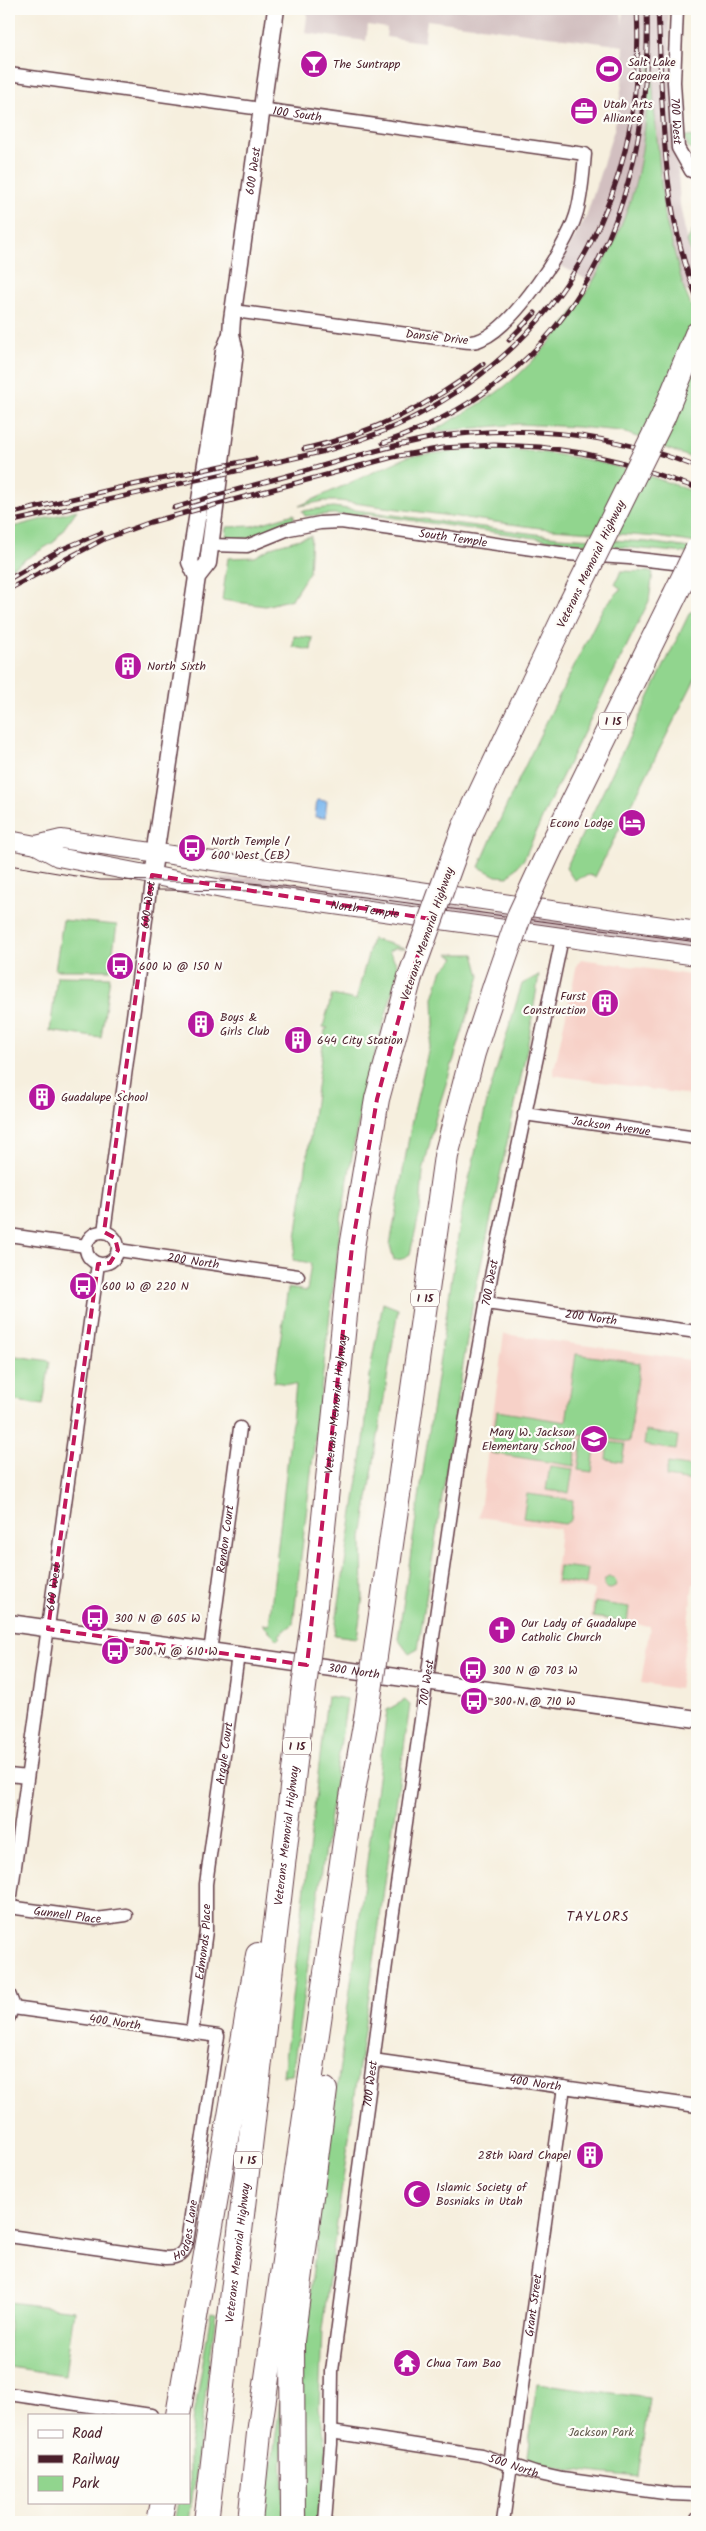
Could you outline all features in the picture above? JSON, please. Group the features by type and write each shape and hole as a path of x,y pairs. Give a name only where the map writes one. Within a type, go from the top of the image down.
{"highway":[{"path":"663,417 697,334"},
{"name":"Veterans Memorial Highway","path":"206,2522 290,1799 315,1605 352,1247 377,1099 410,977 464,828 569,607 697,348"},
{"name":"I 15","path":"250,2522 259,2433 349,1814 365,1725 446,1156 473,1053 520,914 697,550"},
{"path":"178,2414 249,2000 290,1799"},
{"path":"293,2522 292,2341 325,2094 349,1814"},
{"path":"159,2522 163,2504"}],"main road":[{"name":"North Temple","path":"36,845 61,839 697,931"},
{"name":"North Temple","path":"9,840 36,845 58,857 227,890 697,956"}],"street":[{"name":"600 West","path":"197,577 190,562 224,351 231,334 276,9"},
{"name":"700 West","path":"677,9 674,82 678,148 690,171"},
{"name":"100 South","path":"9,74 585,154"},
{"name":"Dansie Drive","path":"234,311 460,341 481,340 504,322 532,290 569,232 578,207 585,154"},
{"name":"600 West","path":"104,1232 155,852 197,577 208,563 235,352 231,334"},
{"name":"South Temple","path":"210,545 247,546 299,526 341,522 567,554 629,558 697,566"},
{"name":"700 West","path":"325,2522 331,2432 332,2371 373,2060 460,1451 486,1302 562,938"},
{"name":"Jackson Avenue","path":"524,1114 697,1138"},
{"path":"104,1232 114,1238 118,1250 110,1263 98,1264 88,1255 86,1246 94,1235 104,1232"},
{"path":"9,1235 86,1246"},
{"name":"200 North","path":"118,1250 298,1276"},
{"name":"600 West","path":"9,1909 98,1264"},
{"name":"200 North","path":"486,1302 697,1332"},
{"name":"Rendon Court","path":"210,1652 240,1428"},
{"name":"300 North","path":"9,1623 697,1719"},
{"name":"Argyle Court","path":"211,1851 238,1655"},
{"path":"9,1775 27,1777"},
{"name":"Edmonds Place","path":"192,2033 206,1931 206,1891 211,1851"},
{"name":"Gunnell Place","path":"9,1909 96,1919 126,1915"},
{"path":"9,1994 11,2013"},
{"name":"400 North","path":"11,2013 218,2036"},
{"name":"Hodges Lane","path":"9,2236 166,2258 174,2258 182,2254 187,2242 218,2036"},
{"name":"400 North","path":"373,2060 697,2106"},
{"name":"Grant Street","path":"503,2522 564,2087"},
{"path":"9,2394 144,2414"},
{"name":"500 North","path":"331,2432 481,2454 535,2474 562,2479 672,2494 697,2495"}],"highlighted area":[{"path":"152,875 431,919 410,977 377,1099 352,1247 307,1665 48,1629 98,1264 110,1263 118,1250 115,1238 104,1232"}],"shaded area":[{"path":"308,9 621,9 623,26 623,9 668,9 680,205 690,256 697,274 697,287 678,295 599,286 559,265 586,217 614,130 622,85 624,46 427,20 424,42 386,37 387,28 368,25 366,41 305,33"},
{"path":"246,876 697,936 697,952 307,898 207,878 246,878"},
{"path":"581,959 697,976 697,1096 553,1075 577,964"},
{"name":"Mary W. Jackson Elementary School","path":"504,1334 697,1361 697,1584 693,1584 679,1689 641,1683 650,1626 590,1618 594,1590 554,1584 560,1529 479,1517"}],"green space":[{"path":"651,49 664,214 684,289 697,320 697,460 621,431 519,424 431,432 472,409 496,393 519,374 564,325 602,266 629,206 637,177 645,129"},
{"path":"684,136 697,137 697,152 688,147"},
{"path":"697,223 697,274 687,241"},
{"path":"486,448 542,452 593,461 619,467 697,493 697,543 657,537 540,528 339,501 324,501 299,506 409,456"},
{"path":"333,507 558,537 647,542 697,549 697,554 556,541 367,514 356,517 334,514 305,516 302,511"},
{"path":"77,510 54,542 9,569 9,528"},
{"path":"294,514 294,519 253,537 226,538 227,527 252,526"},
{"path":"311,536 309,572 292,599 265,606 222,600 228,558 255,557 274,546"},
{"path":"621,571 653,572 649,601 548,805 524,859 508,877 496,876 479,867 524,769 603,608 621,589 615,584"},
{"path":"697,610 697,675 595,877 589,875 574,880 566,868 690,612"},
{"path":"294,636 313,638 311,650 293,647"},
{"path":"63,920 117,925 110,970 55,970"},
{"path":"372,939 405,948 395,948 389,951 399,968 373,1060 356,1133 342,1214 293,1624 279,1635 281,1637 278,1640 262,1624 269,1625 296,1385 274,1382 288,1288 307,1291 311,1263 293,1260 325,1030 328,1028 323,1027 332,995 356,1000"},
{"path":"448,954 474,954 480,976 436,1116 423,1172 420,1211 410,1254 402,1259 394,1260 390,1245 412,1120 434,1026 433,998 441,972 455,958"},
{"path":"539,975 527,1049 473,1302 418,1649 409,1654 398,1639 462,1210 488,1097 522,984"},
{"path":"57,976 110,977 101,1038 50,1031"},
{"path":"383,1303 398,1309 362,1538 363,1597 357,1638 334,1635 364,1441 371,1364"},
{"path":"576,1354 640,1363 629,1442 579,1435 574,1466 491,1453 497,1411 566,1422"},
{"path":"9,1355 50,1361 43,1405 9,1400"},
{"path":"646,1431 678,1436 676,1450 644,1445"},
{"path":"583,1437 596,1439 592,1472 578,1470"},
{"path":"608,1442 625,1444 622,1462 606,1459"},
{"path":"668,1463 694,1467 692,1481 666,1477"},
{"path":"550,1466 573,1469 569,1493 546,1490"},
{"path":"527,1494 573,1500 571,1520 565,1524 523,1518"},
{"path":"559,1566 588,1569 586,1585 557,1581"},
{"path":"608,1577 612,1577 616,1583 612,1589 608,1589 604,1585 604,1581"},
{"path":"595,1602 629,1607 627,1622 593,1617"},
{"path":"327,1696 347,1699 292,2075 283,2076"},
{"path":"405,1700 410,1705 322,2329 319,2408 326,2445 321,2522 303,2522 301,2360 387,1710"},
{"path":"9,2302 74,2310 65,2375 9,2367"},
{"path":"211,2312 216,2313 189,2522 174,2522 178,2504 190,2504 190,2441"},
{"name":"Jackson Park","path":"537,2383 649,2398 638,2477 563,2468 536,2461 527,2456"},
{"path":"281,2396 284,2522 264,2522"}],"water":[{"path":"317,800 327,801 325,818 315,817"}],"tram line":[{"path":"9,865 100,880 239,882 282,886 697,942"},
{"path":"156,890 261,891"}],"railway":[{"path":"9,522 333,449 405,422 471,382 518,342 557,297 589,247 612,192 628,134 637,73 637,9"},
{"path":"383,443 451,413 508,374 554,328 591,274 618,215 636,150 645,81 647,9"},
{"path":"658,9 663,119 670,192 676,228 697,298"},
{"path":"509,340 535,313"},
{"path":"304,449 352,436 398,417 443,393 483,364"},
{"path":"174,508 383,449 430,438 498,431 565,434 599,439 665,455 697,467"},
{"path":"9,589 104,539 151,522 393,457 442,448 494,445 540,447 582,453 621,462 697,488"},
{"path":"9,514 118,488 255,459"},
{"path":"9,579 60,550 101,533"}],"place":[{"name":"The Suntrapp","path":"314,64"},
{"name":"Salt Lake Capoeira","path":"609,69"},
{"name":"Utah Arts Alliance","path":"584,111"},
{"name":"North Sixth","path":"128,666"},
{"name":"Econo Lodge","path":"632,823"},
{"name":"North Temple / 600 West (EB)","path":"192,848"},
{"name":"600 W @ 150 N","path":"120,966"},
{"name":"Furst Construction","path":"605,1003"},
{"name":"Boys & Girls Club","path":"201,1024"},
{"name":"644 City Station","path":"298,1040"},
{"name":"Guadalupe School","path":"42,1097"},
{"name":"600 W @ 220 N","path":"83,1286"},
{"name":"Mary W. Jackson Elementary School","path":"594,1439"},
{"name":"300 N @ 605 W","path":"95,1618"},
{"name":"Our Lady of Guadalupe Catholic Church","path":"502,1630"},
{"name":"300 N @ 610 W","path":"115,1651"},
{"name":"300 N @ 703 W","path":"473,1670"},
{"name":"300 N @ 710 W","path":"474,1701"},
{"name":"28th Ward Chapel","path":"590,2155"},
{"name":"Islamic Society of Bosniaks in Utah","path":"417,2194"},
{"name":"Chua Tam Bao","path":"407,2363"}],"district":[{"name":"TAYLORS","path":"598,1916"}]}
